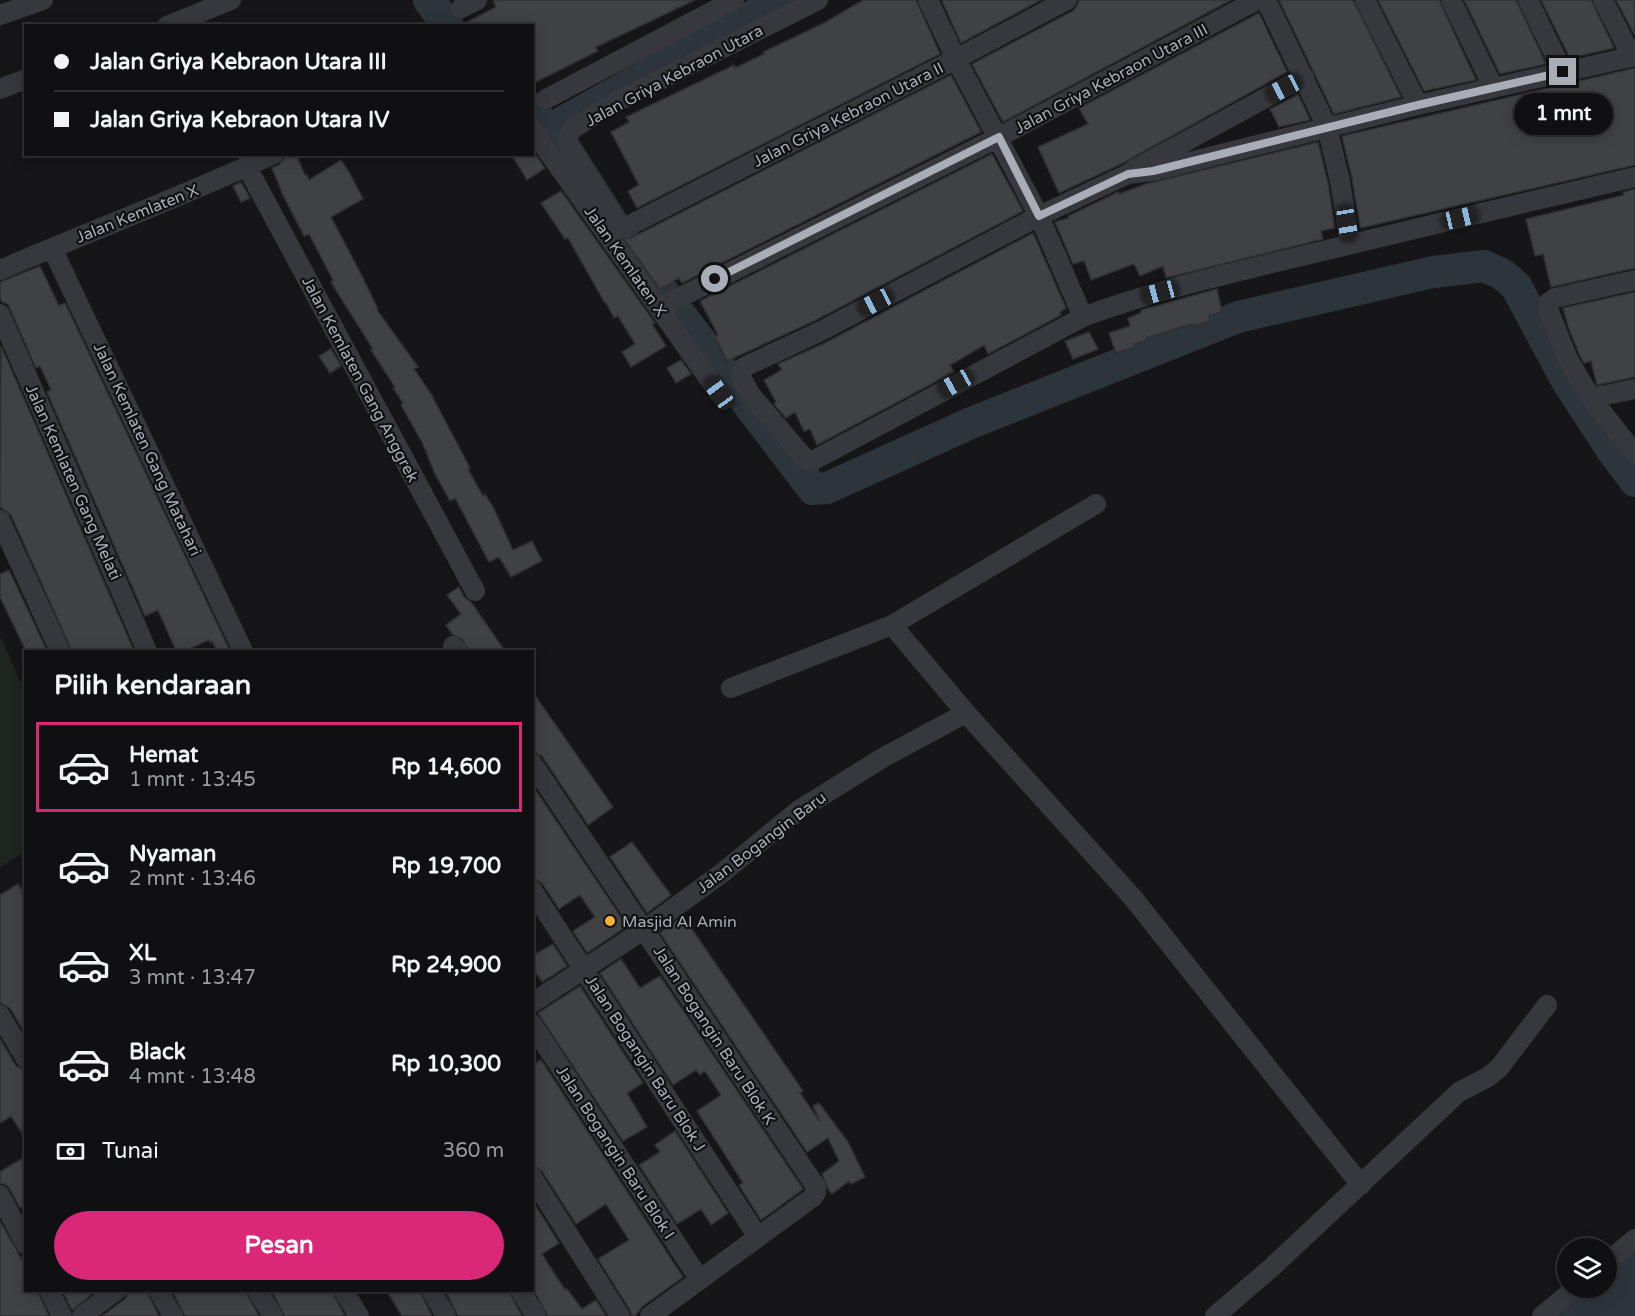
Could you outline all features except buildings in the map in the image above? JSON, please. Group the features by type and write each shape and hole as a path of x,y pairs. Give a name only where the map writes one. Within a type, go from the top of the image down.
{"street":[{"path":"0,15 43,0"},
{"path":"172,24 231,0"},
{"path":"546,99 734,0"},
{"path":"928,0 956,59 1039,216 1083,317"},
{"name":"Jalan Griya Kebraon Utara II","path":"626,226 956,59 1067,0"},
{"name":"Jalan Griya Kebraon Utara III","path":"666,304 999,137 1257,0"},
{"path":"1266,0 1327,127 1340,181 1350,244"},
{"path":"1365,0 1418,105"},
{"path":"1451,0 1493,87"},
{"path":"1528,0 1563,72"},
{"path":"1128,174 1153,171 1493,87 1633,57 1603,0"},
{"name":"Jalan Griya Kebraon Utara","path":"626,226 621,226 616,222 569,146 567,139 572,129 616,102 810,2"},
{"path":"1304,77 1143,163 1128,174 1039,216 819,332 744,367 740,375 750,394 806,460 814,460 1083,317 1152,294 1350,244 1635,177"},
{"path":"0,89 24,80"},
{"name":"Jalan Kemlaten X","path":"534,132 666,304 719,393"},
{"name":"Jalan Kemlaten X","path":"0,270 140,213 270,156"},
{"name":"Jalan Kemlaten Gang Anggrek","path":"247,167 475,591"},
{"name":"Jalan Kemlaten Gang Matahari","path":"52,248 243,650"},
{"path":"1635,280 1555,298 1549,302 1548,309 1568,359 1591,398 1635,454"},
{"name":"Jalan Kemlaten Gang Melati","path":"0,314 147,650"},
{"path":"1591,398 1635,389"},
{"path":"731,688 892,625 1096,504"},
{"path":"0,520 60,650"},
{"path":"892,625 966,712 1133,898 1369,1176"},
{"name":"Jalan Bogangin Baru","path":"534,1002 645,929 722,873 800,810 884,757 966,712"},
{"name":"Jalan Bogangin Baru Blok K","path":"534,766 816,1187 813,1197 758,1237"},
{"name":"Jalan Bogangin Baru Blok J","path":"534,893 758,1237"},
{"path":"1215,1316 1271,1268 1459,1092 1488,1077 1499,1068 1547,1005"},
{"path":"0,1015 24,1056"},
{"name":"Jalan Bogangin Baru Blok I","path":"534,1027 700,1280"},
{"path":"534,1180 620,1316"},
{"path":"0,1195 24,1241"},
{"path":"650,1316 758,1237"},
{"path":"1617,1254 1635,1239"},
{"path":"50,1292 62,1316"},
{"path":"82,1316 114,1292"},
{"path":"159,1292 173,1316"},
{"path":"258,1292 273,1316"},
{"path":"345,1292 359,1316"},
{"path":"431,1292 446,1316"},
{"path":"521,1292 536,1316"},
{"path":"1542,1316 1564,1298"}],"shaded area":[{"path":"0,636 24,690 24,853 0,867"},
{"path":"1635,1249 1635,1316 1558,1316 1579,1298 1617,1298 1617,1265"}],"waterway":[{"path":"429,0 447,24"},
{"path":"547,131 781,0"},
{"path":"534,111 547,131 560,140 624,241 813,489 827,488 971,423 1238,317 1433,272 1484,266 1502,274 1516,286 1567,381 1635,481"}],"place":[{"name":"Masjid Al Amin","path":"610,921"}],"route":[{"path":"715,279 999,137 1039,216 1128,174 1153,171 1418,105 1563,72"}]}
